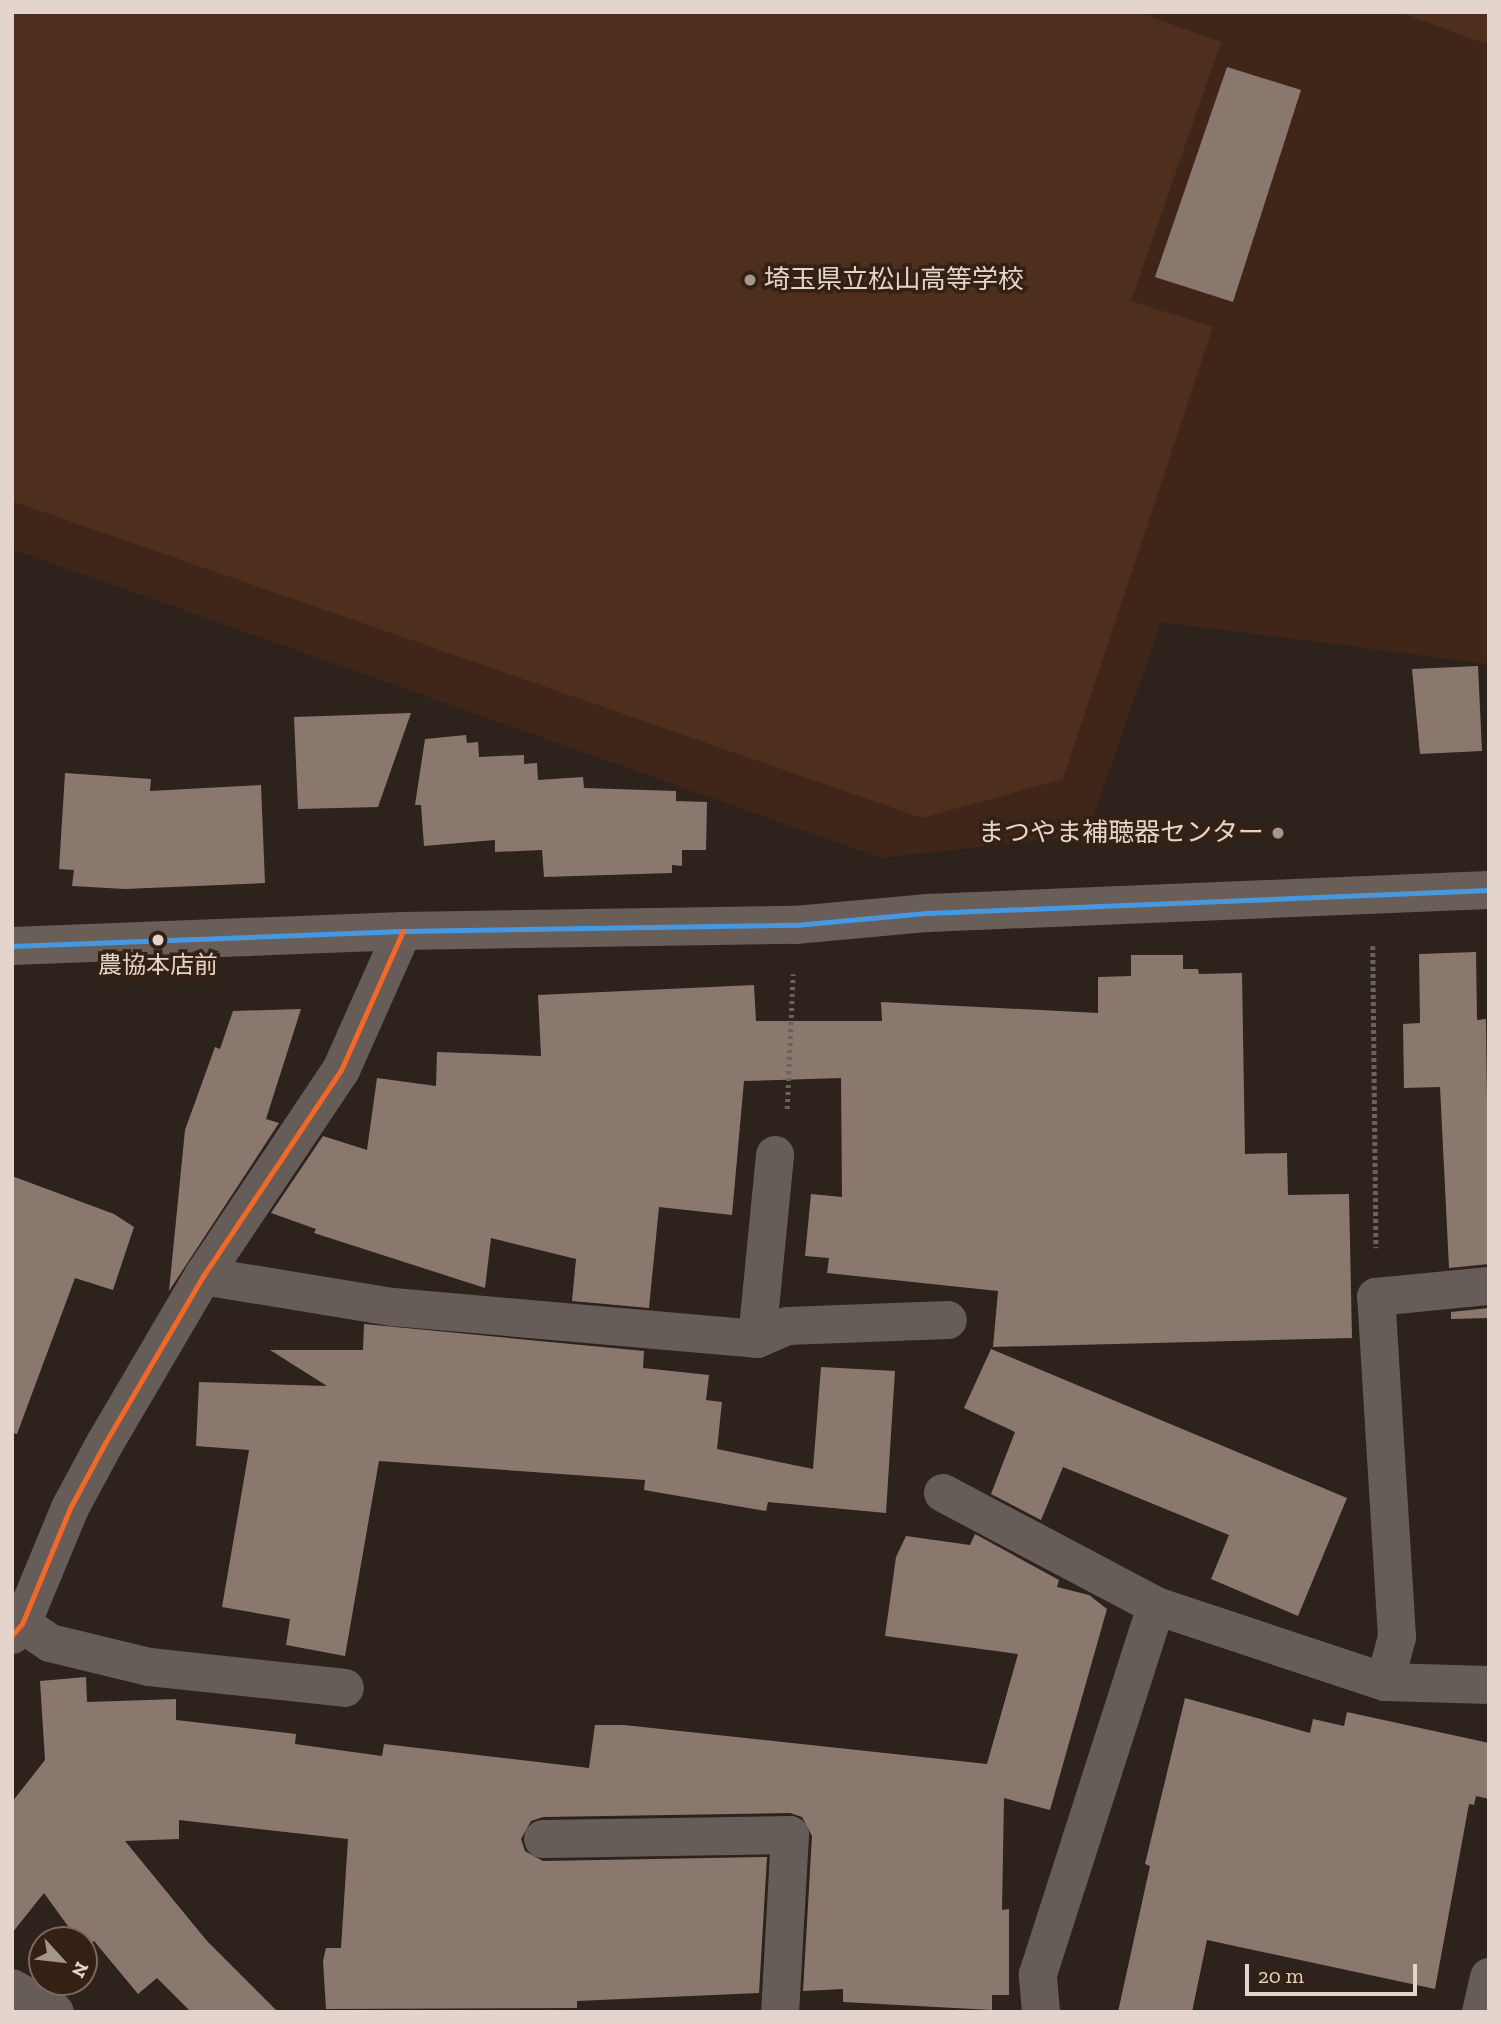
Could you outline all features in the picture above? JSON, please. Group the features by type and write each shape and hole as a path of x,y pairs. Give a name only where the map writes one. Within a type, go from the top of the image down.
{"main road":[{"path":"12,946 403,931 794,925 928,913 1489,890"}],"street":[{"path":"345,1688 149,1667 50,1643 17,1630 70,1508 203,1276 341,1070 403,931"},
{"path":"757,1339 775,1155"},
{"path":"203,1276 393,1307 757,1339 787,1326 948,1320"},
{"path":"1385,1682 1397,1637 1376,1297 1489,1286"},
{"path":"943,1493 1156,1606 1385,1682 1489,1685"},
{"path":"1041,2012 1038,1974 1156,1606"},
{"path":"543,1839 790,1835 780,2012"},
{"path":"1481,2012 1489,1977"},
{"path":"12,1988 55,2012"}],"path":[{"path":"1373,896 1376,1297"},
{"path":"775,1155 786,1142 794,925"}],"shaded area":[{"name":"埼玉県立松山高等学校","path":"12,12 1489,12 1489,664 1161,622 1087,835 881,858 12,549"},
{"name":"埼玉県立松山高等学校","path":"12,12 1137,12 1221,42 1131,301 1213,327 1063,779 922,818 12,501"},
{"path":"1399,12 1489,12 1489,45"}],"building":[{"path":"1227,67 1301,90 1233,302 1155,277"},
{"path":"1478,666 1482,751 1420,754 1412,669"},
{"path":"411,713 378,807 298,809 294,717"},
{"path":"466,735 467,743 478,742 479,757 524,755 524,764 537,763 538,780 583,777 584,788 676,791 676,801 707,802 706,850 682,850 682,866 672,865 672,873 544,877 542,850 495,852 495,840 424,846 421,805 415,805 425,739"},
{"path":"65,773 151,779 150,791 261,785 265,883 125,889 72,886 74,870 59,869"},
{"path":"1476,952 1477,1020 1486,1019 1489,1264 1449,1268 1440,1087 1404,1088 1403,1024 1420,1023 1419,954"},
{"path":"1131,955 1183,955 1183,969 1198,969 1199,974 1242,973 1245,1154 1287,1153 1288,1195 1349,1194 1352,1338 993,1347 998,1291 827,1273 829,1258 805,1256 811,1194 842,1197 841,1078 744,1081 732,1215 659,1207 649,1308 572,1301 576,1259 491,1238 485,1288 314,1233 316,1229 271,1213 323,1136 367,1150 377,1078 436,1086 437,1052 541,1056 538,995 754,985 756,1021 882,1021 881,1002 1098,1013 1098,977 1131,976"},
{"path":"301,1009 266,1119 279,1123 169,1291 185,1130 215,1047 220,1049 233,1011"},
{"path":"12,1176 114,1214 134,1227 113,1290 75,1278 17,1434 12,1433"},
{"path":"1489,1308 1489,1318 1451,1319 1451,1312"},
{"path":"364,1324 644,1351 643,1368 709,1375 706,1400 722,1402 717,1449 813,1469 821,1367 895,1371 886,1513 768,1502 766,1511 644,1490 645,1480 379,1461 345,1656 286,1645 290,1619 222,1607 249,1450 196,1446 199,1382 327,1386 270,1350 363,1350"},
{"path":"991,1349 1347,1498 1298,1616 1211,1579 1229,1535 1063,1467 1041,1520 991,1494 1015,1432 964,1408"},
{"path":"975,1534 1059,1580 1057,1587 1089,1595 1107,1609 1050,1810 1004,1798 1002,1910 1009,1909 1009,1995 992,1995 992,2010 843,2002 843,1989 803,1991 812,1836 802,1817 790,1813 543,1817 531,1821 521,1839 525,1851 543,1861 767,1857 759,1993 577,2001 577,2008 326,2009 323,1961 326,1948 341,1948 348,1839 179,1820 179,1839 125,1841 207,1941 278,2012 191,2012 157,1978 138,1994 98,1946 98,1926 68,1926 44,1893 12,1933 12,1802 45,1760 40,1681 86,1677 87,1702 176,1699 176,1720 296,1734 295,1744 382,1756 384,1744 589,1768 595,1725 624,1725 987,1764 1018,1654 885,1636 896,1557 906,1536 970,1545"},
{"path":"1185,1698 1310,1733 1313,1719 1344,1726 1347,1712 1489,1743 1489,1799 1476,1796 1474,1805 1469,1804 1435,1989 1207,1940 1192,2012 1118,2012 1150,1866 1145,1864"}],"transit line":[{"path":"12,946 403,931 795,925 928,913 1489,890"},
{"path":"12,1635 22,1624 70,1508 105,1443 203,1276 341,1070 403,931"}],"place":[{"name":"埼玉県立松山高等学校","path":"750,280"},
{"name":"まつやま補聴器センター","path":"1278,833"},
{"name":"農協本店前","path":"158,940"}]}
